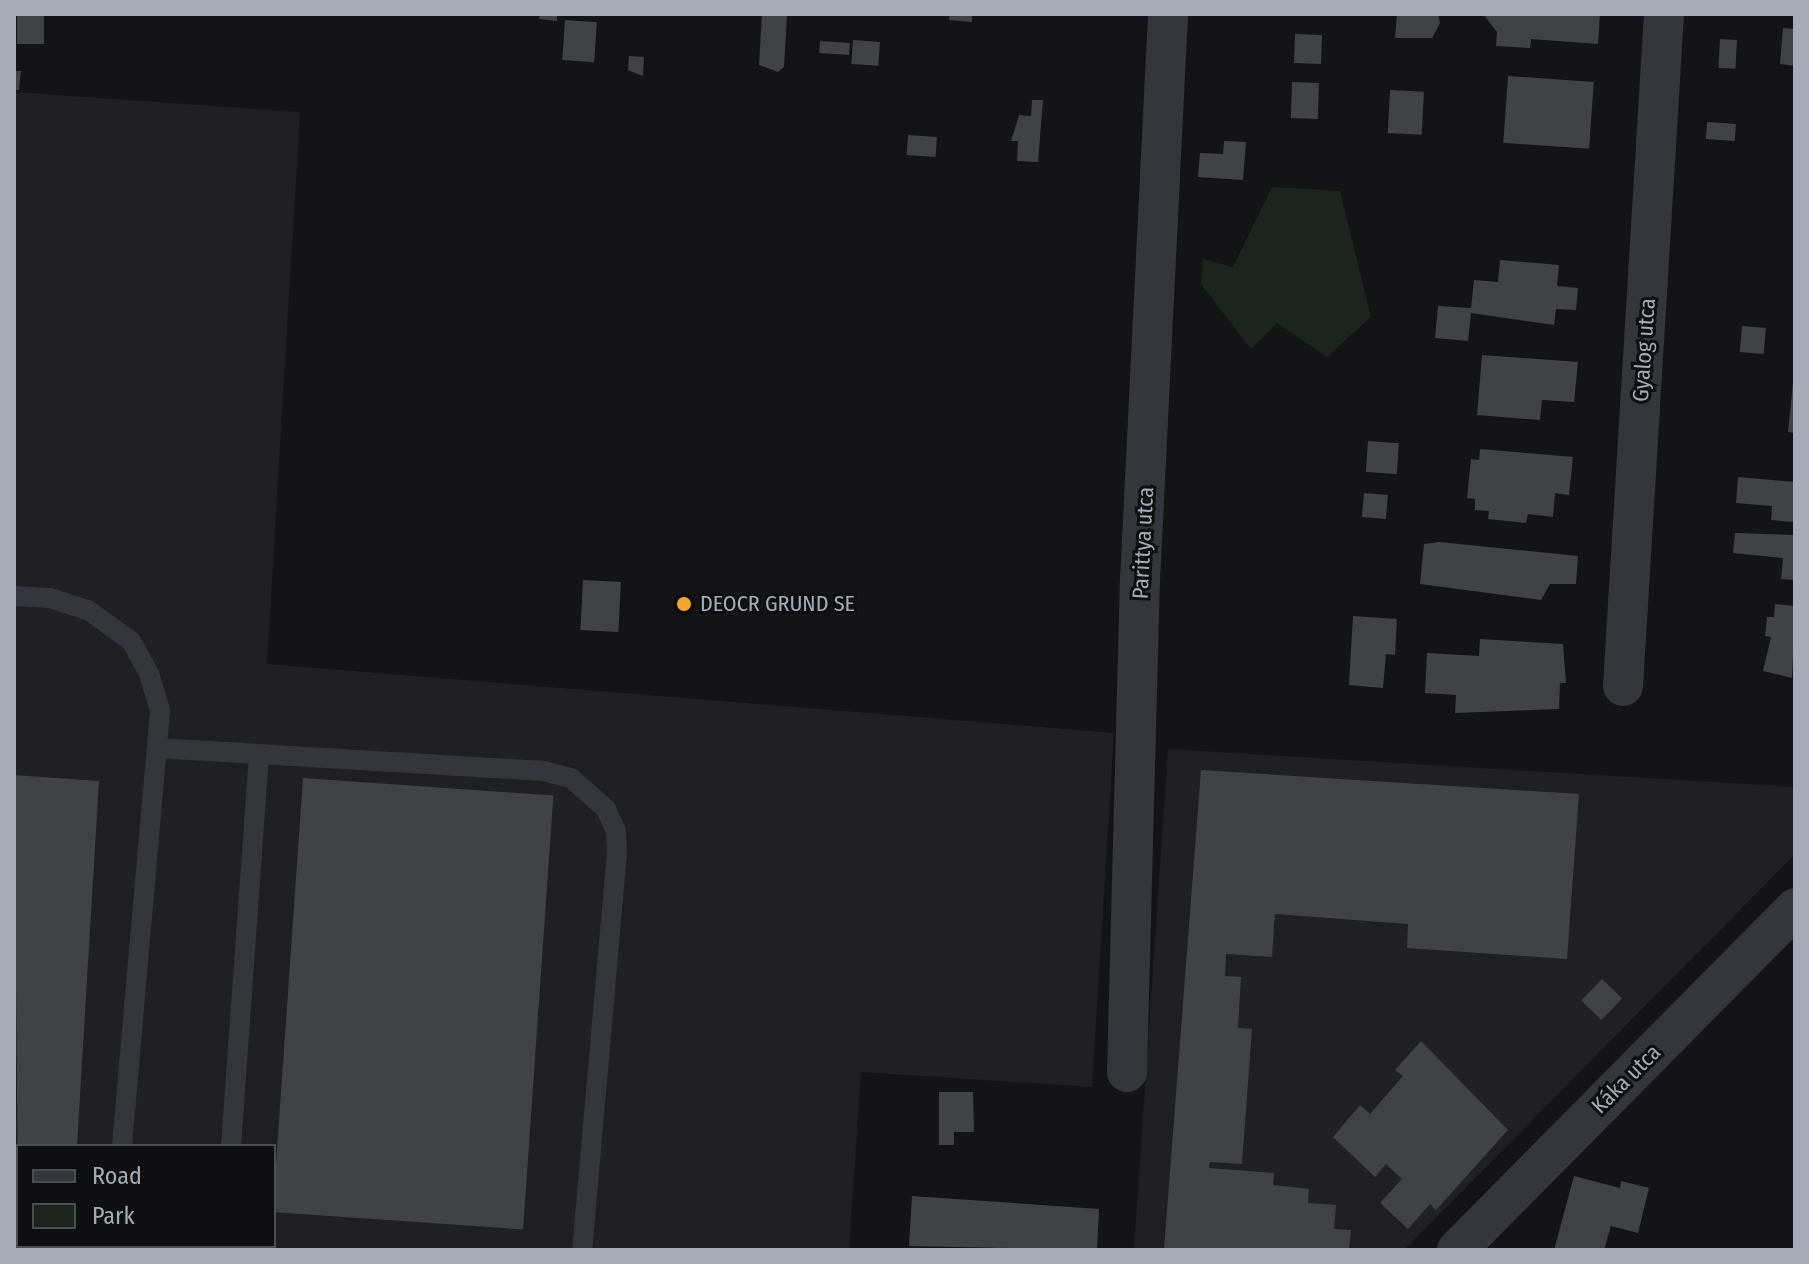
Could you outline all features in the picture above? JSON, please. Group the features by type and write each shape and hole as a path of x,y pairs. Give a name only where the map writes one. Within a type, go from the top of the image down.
{"street":[{"name":"Parittya utca","path":"1127,1072 1140,581 1168,14"},
{"name":"Gyalog utca","path":"1623,686 1664,14"},
{"name":"Káka utca","path":"1457,1250 1795,908"}],"lane":[{"path":"14,596 50,598 88,610 131,641 149,674 160,711 122,1144"},
{"path":"157,748 544,771 571,778 606,809 616,831 617,852 582,1250"},
{"path":"231,1144 259,754"}],"shaded area":[{"path":"14,92 300,112 267,664 1114,733 1092,1087 861,1072 849,1250 14,1250"},
{"path":"1168,749 1795,787 1795,854 1404,1250 1134,1250"}],"green space":[{"path":"1272,187 1340,191 1371,317 1327,357 1277,323 1251,349 1201,284 1203,259 1233,267"}],"building":[{"path":"17,14 44,14 44,44 17,44"},
{"path":"540,14 557,14 557,21 539,19"},
{"path":"762,14 787,14 784,67 778,72 759,65"},
{"path":"950,14 972,14 972,22 949,20"},
{"path":"1397,14 1438,14 1440,23 1432,38 1395,38"},
{"path":"1483,14 1600,14 1598,44 1531,39 1530,48 1496,46 1497,32"},
{"path":"565,20 597,22 594,62 562,60"},
{"path":"1783,28 1795,29 1795,66 1780,64"},
{"path":"1295,34 1322,35 1321,64 1294,63"},
{"path":"1720,39 1737,40 1735,69 1718,68"},
{"path":"853,40 880,42 878,66 851,64"},
{"path":"820,41 850,43 849,55 819,53"},
{"path":"629,56 644,57 643,76 628,70"},
{"path":"14,71 21,71 19,90 14,90"},
{"path":"1508,76 1594,82 1589,149 1503,143"},
{"path":"1292,82 1319,83 1318,119 1291,118"},
{"path":"1390,90 1424,92 1422,135 1388,133"},
{"path":"1032,100 1043,100 1038,162 1017,161 1018,141 1011,141 1019,115 1031,116"},
{"path":"1707,122 1736,124 1735,141 1706,139"},
{"path":"908,135 937,137 936,157 907,155"},
{"path":"1224,141 1246,142 1243,180 1198,177 1200,153 1223,154"},
{"path":"1500,260 1559,265 1557,286 1578,288 1576,310 1556,309 1554,325 1471,313 1468,341 1435,338 1438,306 1471,308 1474,280 1498,282"},
{"path":"1742,326 1766,328 1764,354 1740,352"},
{"path":"1482,355 1578,362 1574,402 1542,400 1540,420 1477,415"},
{"path":"1795,383 1795,433 1788,432"},
{"path":"1368,441 1399,443 1397,474 1366,472"},
{"path":"1480,449 1573,457 1569,495 1555,493 1553,517 1528,514 1526,523 1488,519 1489,511 1475,510 1475,499 1467,498 1471,459 1479,460"},
{"path":"1738,477 1795,482 1793,522 1771,520 1772,506 1736,503"},
{"path":"1364,493 1388,495 1386,519 1362,517"},
{"path":"1735,533 1795,535 1795,580 1781,579 1783,558 1733,553"},
{"path":"1439,542 1578,556 1576,584 1550,584 1541,600 1420,584 1424,544"},
{"path":"583,580 621,582 618,632 580,630"},
{"path":"1775,604 1795,606 1792,678 1763,671 1771,637 1765,636 1767,617 1774,617"},
{"path":"1353,616 1397,619 1395,655 1386,654 1383,688 1349,685"},
{"path":"1480,639 1563,644 1566,683 1560,683 1559,709 1455,713 1456,695 1425,693 1427,653 1479,656"},
{"path":"1201,770 1579,794 1567,959 1407,948 1408,924 1275,914 1272,957 1226,954 1225,976 1241,977 1238,1028 1252,1029 1242,1164 1210,1162 1209,1168 1274,1173 1273,1185 1309,1189 1308,1203 1336,1205 1334,1229 1351,1230 1349,1250 1164,1250"},
{"path":"14,775 99,781 77,1144 18,1144"},
{"path":"303,778 553,796 523,1229 276,1212 276,1164"},
{"path":"1602,979 1622,998 1601,1020 1581,1001"},
{"path":"1421,1041 1508,1130 1436,1210 1430,1204 1408,1229 1380,1203 1402,1179 1386,1164 1375,1177 1333,1137 1360,1105 1370,1114 1403,1076 1395,1070"},
{"path":"939,1092 973,1092 974,1132 954,1132 954,1145 939,1145"},
{"path":"1574,1176 1620,1188 1621,1181 1649,1188 1638,1233 1611,1226 1604,1250 1554,1250"},
{"path":"912,1196 1099,1209 1097,1250 909,1246"}],"place":[{"name":"DEOCR GRUND SE","path":"684,604"}]}
